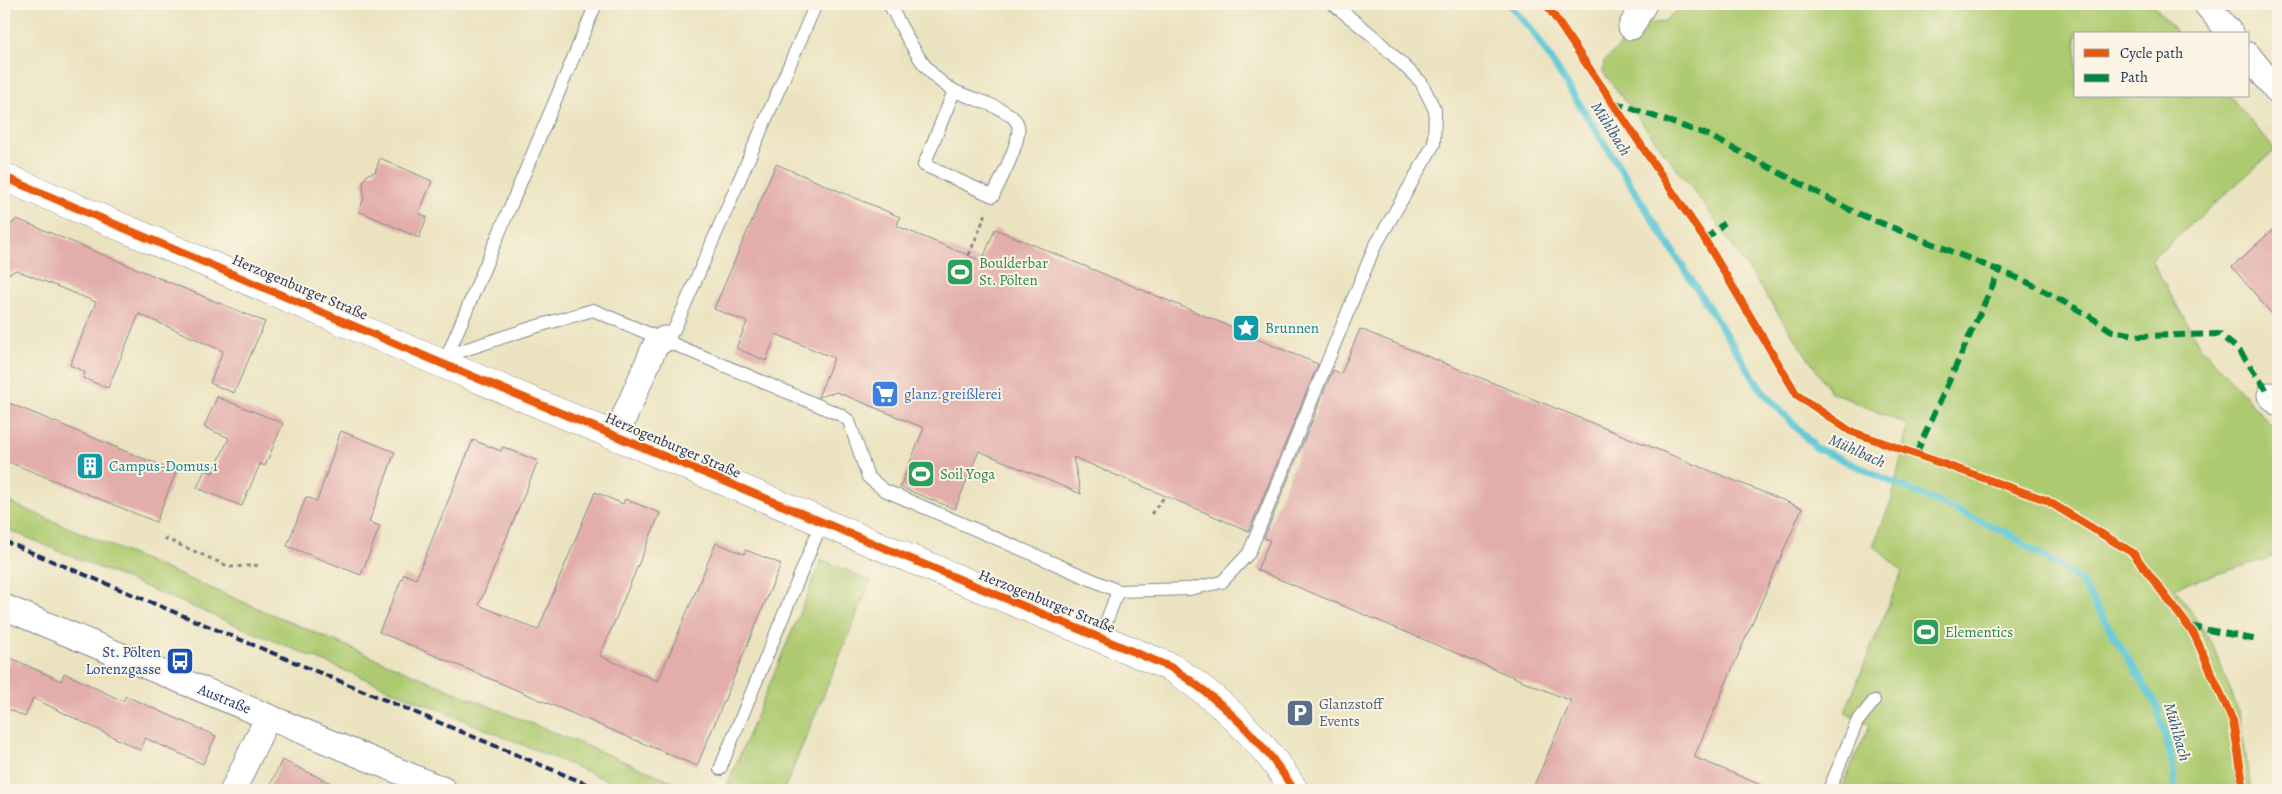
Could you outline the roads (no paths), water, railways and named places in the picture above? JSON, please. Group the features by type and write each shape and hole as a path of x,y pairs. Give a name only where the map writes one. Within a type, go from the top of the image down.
{"street":[{"path":"1631,27 1644,4"},
{"path":"2206,4 2229,32"},
{"path":"2250,57 2278,92"},
{"name":"Herzogenburger Straße","path":"4,177 445,360 616,436 1170,667 1197,684 1236,720 1280,768 1294,790"},
{"path":"616,436 655,346 664,339"},
{"name":"Austraße","path":"4,607 444,790"},
{"path":"233,790 268,717"}],"lane":[{"path":"445,360 596,4"},
{"path":"664,339 674,330 816,4"},
{"path":"889,4 924,67 954,91 1008,112 1018,123 1019,135 993,196 924,165 954,91"},
{"path":"445,360 531,328 593,310 841,414 849,421 868,477 884,490 1118,591 1190,589 1222,582 1249,553 1374,248 1434,144 1435,110 1421,82 1373,36 1333,4"},
{"path":"720,769 822,522"},
{"path":"1100,638 1118,591"},
{"path":"1829,790 1857,722 1874,701"}],"waterway":[{"name":"Mühlbach","path":"1509,4 1534,33 1762,391 1816,448 2007,533 2080,580 2157,706 2173,766 2175,790"}],"railway":[{"path":"4,541 601,790"}],"place":[{"name":"Boulderbar St. Pölten","path":"960,272"},
{"name":"Brunnen","path":"1246,328"},
{"name":"glanz.greißlerei","path":"885,394"},
{"name":"Campus-Domus 1","path":"90,466"},
{"name":"Soil Yoga","path":"921,474"},
{"name":"Elementics","path":"1926,632"},
{"name":"St. Pölten Lorenzgasse","path":"180,661"},
{"name":"Glanzstoff Events","path":"1300,713"}]}
